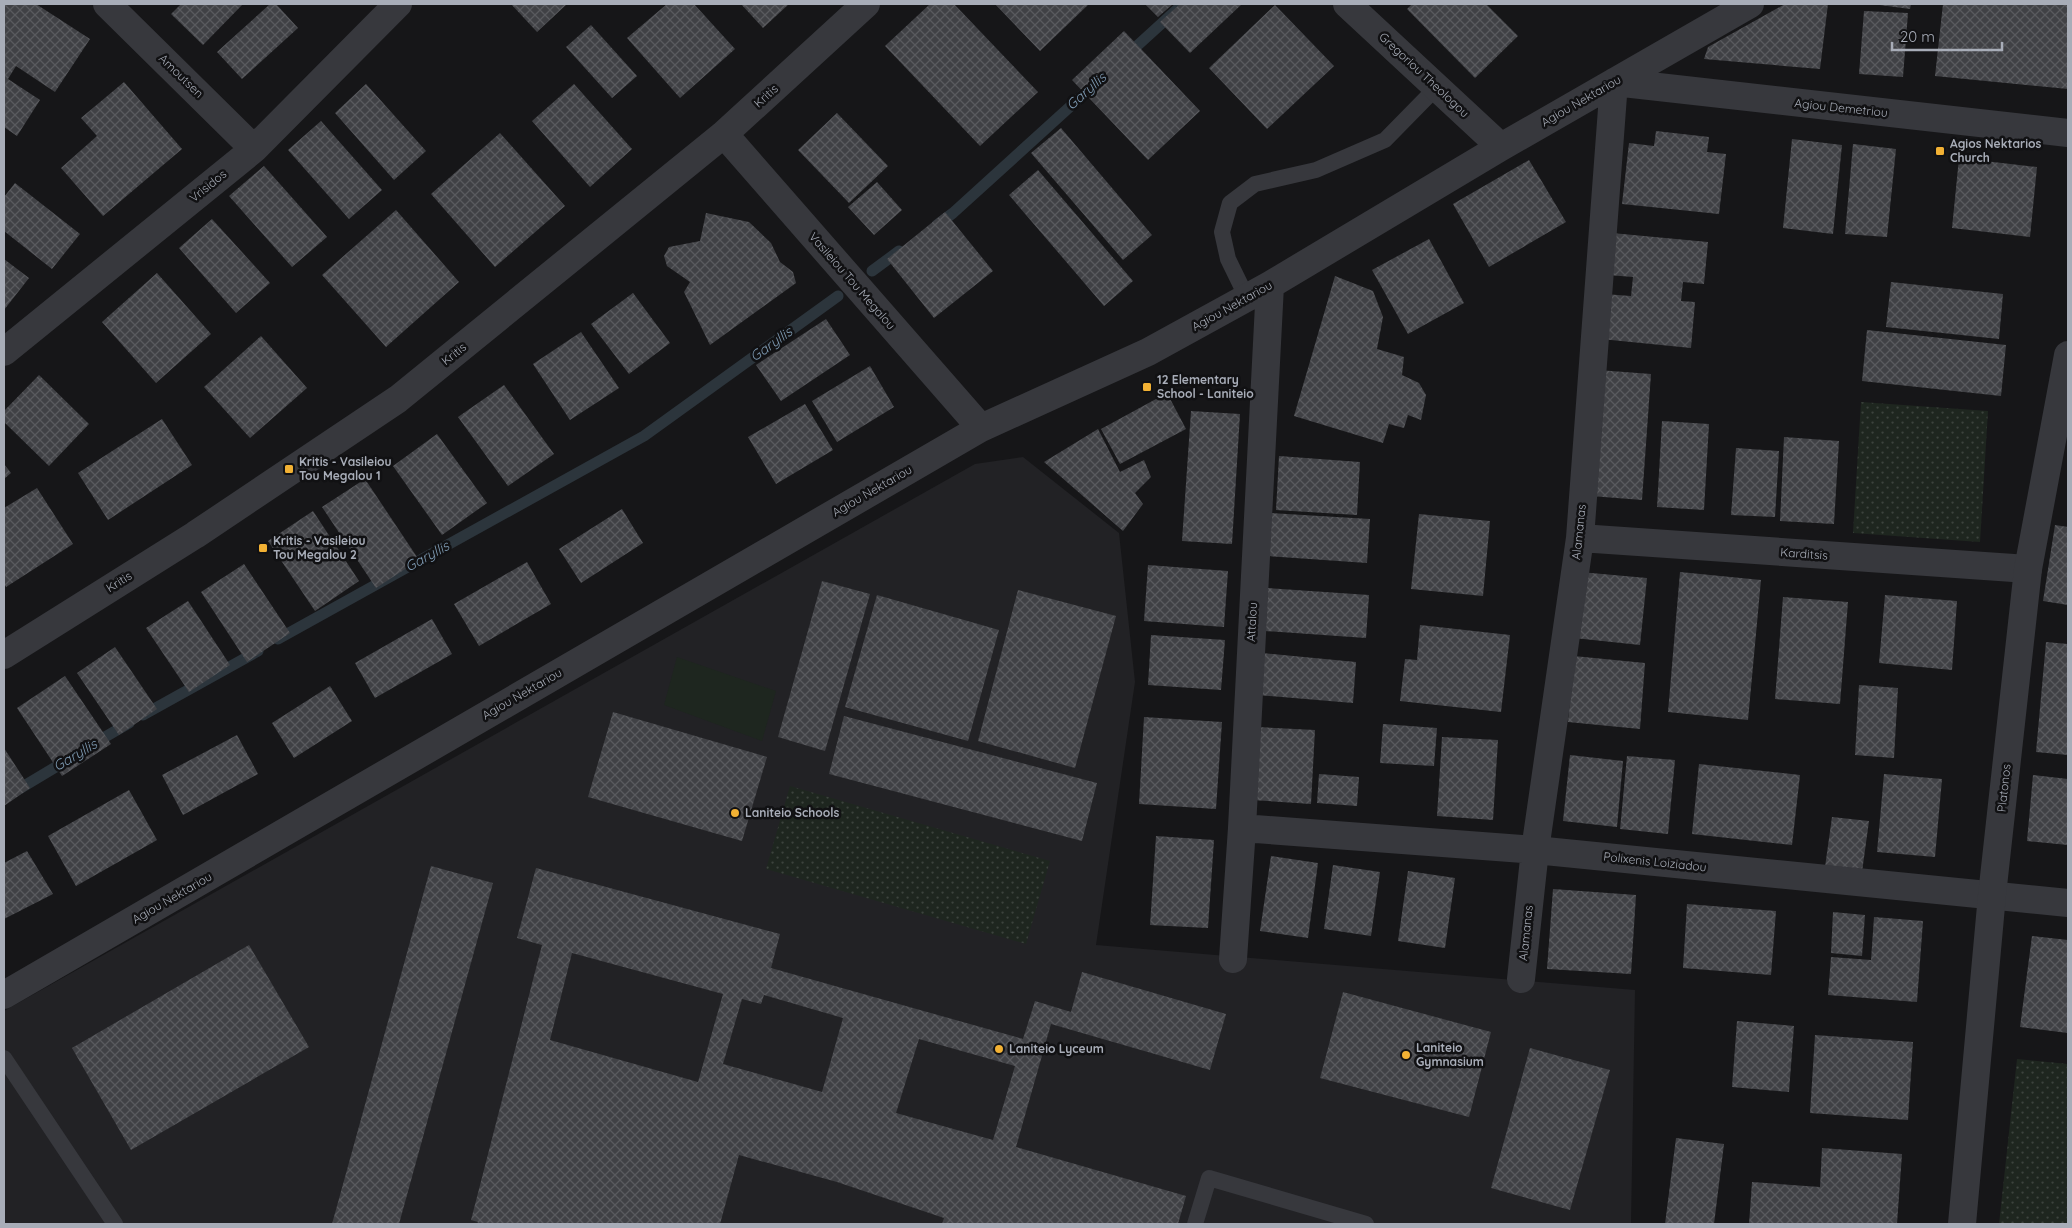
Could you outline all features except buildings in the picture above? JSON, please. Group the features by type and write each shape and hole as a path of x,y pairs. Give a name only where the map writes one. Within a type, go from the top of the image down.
{"street":[{"name":"Amoutsen","path":"107,4 254,149"},
{"name":"Vrisidos","path":"7,346 254,149 398,4"},
{"name":"Kritis","path":"4,655 194,535 398,399 724,134 866,4"},
{"name":"Gregoriou Theologou","path":"1346,4 1501,146"},
{"name":"Agiou Nektariou","path":"4,995 981,428 1148,352 1259,291 1501,146 1750,4"},
{"name":"Agiou Demetriou","path":"1614,82 2068,133"},
{"name":"Alamanas","path":"1521,979 1534,850 1580,538 1614,82"},
{"name":"Vasileiou Tou Megalou","path":"724,134 981,428"},
{"name":"Attalou","path":"1233,959 1242,828 1259,291"},
{"name":"Platonos","path":"1962,1224 1992,895 2028,569 2068,355"},
{"name":"Karditsis","path":"1580,538 2028,569"},
{"name":"Polixenis Loiziadou","path":"1242,828 1534,850 2068,903"}],"lane":[{"path":"1259,291 1228,259 1222,232 1230,203 1255,184 1316,170 1385,140 1437,87"},
{"path":"4,1058 115,1224"},
{"path":"1195,1224 1208,1178 1366,1224"}],"shaded area":[{"path":"1861,402 1988,411 1980,542 1853,533"},
{"name":"Laniteio Schools","path":"1023,457 1119,533 1135,682 1096,945 1635,990 1631,1224 4,1224 4,1011 975,464"},
{"path":"677,657 776,691 762,741 664,705"},
{"path":"790,786 1050,861 1026,944 766,869"},
{"path":"2017,1059 2068,1064 2068,1224 1999,1224"}],"waterway":[{"name":"Garyllis","path":"1127,55 1183,4"},
{"name":"Garyllis","path":"937,225 953,213 1095,84"},
{"name":"Garyllis","path":"872,271 899,251"},
{"name":"Garyllis","path":"278,639 644,436 838,296"},
{"name":"Garyllis","path":"143,715 258,651"},
{"name":"Garyllis","path":"93,744 129,723"},
{"name":"Garyllis","path":"4,798 69,759"}],"place":[{"name":"Agios Nektarios Church","path":"1940,151"},
{"name":"12 Elementary School - Laniteio","path":"1147,387"},
{"name":"Kritis - Vasileiou Tou Megalou 1","path":"289,469"},
{"name":"Kritis - Vasileiou Tou Megalou 2","path":"263,548"},
{"name":"Laniteio Schools","path":"735,813"},
{"name":"Laniteio Lyceum","path":"999,1049"},
{"name":"Laniteio Gymnasium","path":"1406,1055"}]}
